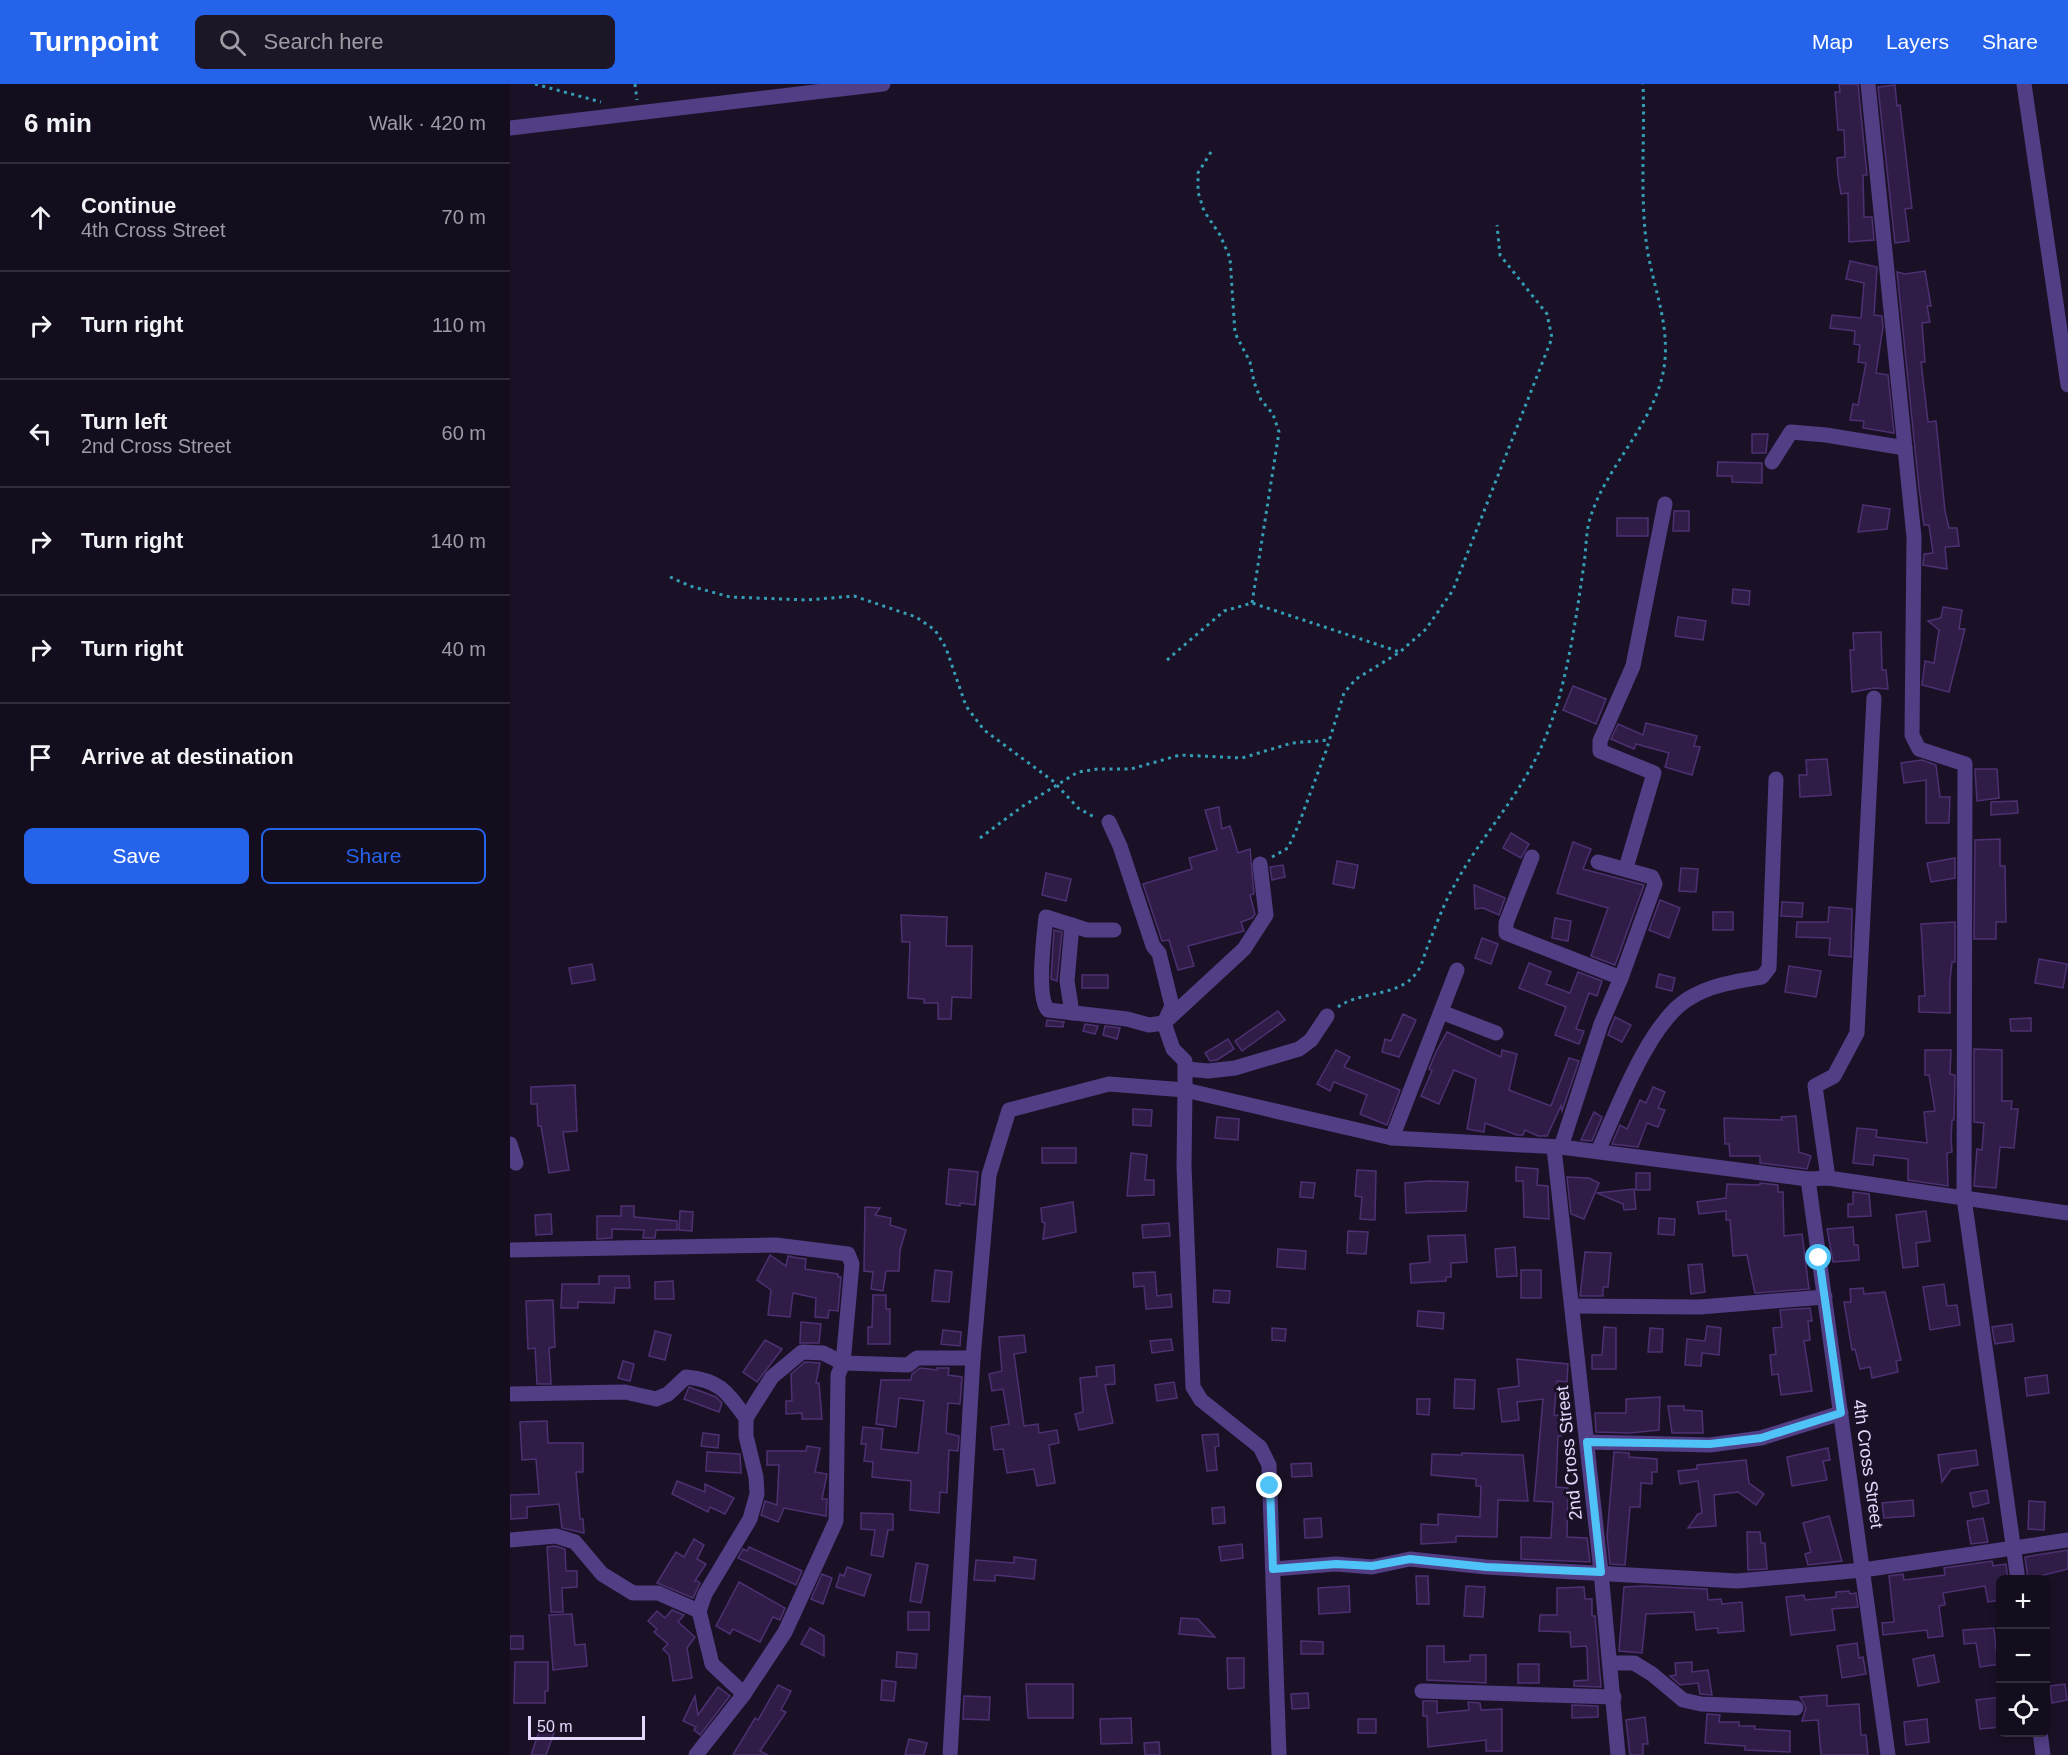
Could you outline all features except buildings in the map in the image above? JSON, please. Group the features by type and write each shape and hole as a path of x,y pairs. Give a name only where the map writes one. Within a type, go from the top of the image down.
{"street":[{"path":"510,128 883,84"},
{"path":"1868,84 1914,537 1912,735 1919,749 1965,764 1964,1198 2017,1575"},
{"path":"2024,84 2068,385"},
{"path":"1772,462 1791,432 1826,435 1905,448"},
{"path":"1626,868 1654,773 1600,751 1600,741 1633,666 1665,504"},
{"path":"1828,1178 1815,1086 1834,1076 1857,1033 1874,699"},
{"path":"1598,1151 1644,1054 1664,1023 1687,999 1719,985 1762,976 1769,968 1776,779"},
{"path":"1109,822 1120,846 1153,946 1159,953 1172,1006 1164,1023 1173,1049 1185,1061 1187,1069 1184,1166 1193,1387 1201,1400 1260,1447 1269,1465 1279,1755"},
{"path":"1532,857 1506,923 1506,933 1621,978"},
{"path":"1558,1147 1600,1024 1621,978 1655,884 1652,877 1598,862"},
{"path":"1114,930 1088,930 1046,917 1042,991 1044,1006 1048,1010 1127,1019 1149,1025 1164,1023 1244,949 1266,915 1260,864"},
{"path":"1072,926 1067,981 1072,1013"},
{"path":"1392,1138 1457,970"},
{"path":"1441,1012 1496,1033"},
{"path":"1187,1069 1208,1071 1235,1068 1299,1049 1311,1040 1327,1016"},
{"path":"950,1755 973,1358 989,1175 1009,1110 1109,1084 1185,1090 1392,1138 1598,1151 1808,1179 1828,1178 2068,1213"},
{"path":"510,1144 516,1163"},
{"name":"2nd Cross Street","path":"1558,1147 1618,1755"},
{"name":"4th Cross Street","path":"1808,1179 1888,1755"},
{"path":"510,1250 776,1245 848,1254 852,1264 843,1363 837,1375 836,1521 785,1632 744,1694 696,1755"},
{"path":"1572,1306 1700,1307 1825,1297"},
{"path":"744,1694 712,1665 699,1611 705,1594 750,1519 757,1494 756,1477 746,1437 746,1418 772,1377 802,1352 823,1353 843,1363 908,1365 917,1358 973,1358"},
{"path":"510,1394 625,1392 656,1399 668,1394 686,1377 702,1378 721,1386 746,1418"},
{"path":"1587,1442 1710,1444 1761,1438 1841,1413"},
{"path":"510,1540 556,1536 575,1542 602,1574 633,1593 658,1593 699,1611"},
{"path":"1273,1569 1336,1564 1372,1566 1410,1559 1486,1567 1737,1581 1863,1570 2068,1540"},
{"path":"1610,1663 1634,1663 1652,1674 1683,1700 1701,1704 1796,1708"},
{"path":"1422,1691 1614,1697"},
{"path":"2041,1737 2043,1755"}],"path":[{"path":"535,84 604,103"},
{"path":"635,84 639,112"},
{"path":"1327,1016 1347,1001 1382,993 1403,984 1417,973 1451,891 1473,850 1505,812 1530,772 1548,733 1573,636 1589,522 1601,495 1647,416 1664,369 1664,320 1646,243 1643,197 1643,84"},
{"path":"1210,152 1198,173 1198,192 1204,211 1220,236 1230,258 1235,333 1251,362 1254,382 1261,400 1273,414 1279,432 1252,603"},
{"path":"1260,864 1288,848 1330,740 1344,693 1356,679 1400,652 1426,629 1453,590 1552,338 1547,314 1500,255 1497,225"},
{"path":"670,577 690,586 730,597 807,600 854,596 916,617 934,630 946,648 966,706 984,730 1057,785 1078,808 1090,816 1109,822"},
{"path":"1167,660 1224,612 1252,603 1400,652"},
{"path":"980,838 1078,772 1098,769 1131,769 1180,755 1242,758 1292,743 1330,740"}],"route":[{"path":"1270,1486 1273,1569 1298,1569 1336,1564 1372,1566 1410,1559 1486,1567 1601,1572 1587,1442 1710,1444 1761,1438 1841,1413 1819,1258"}]}
